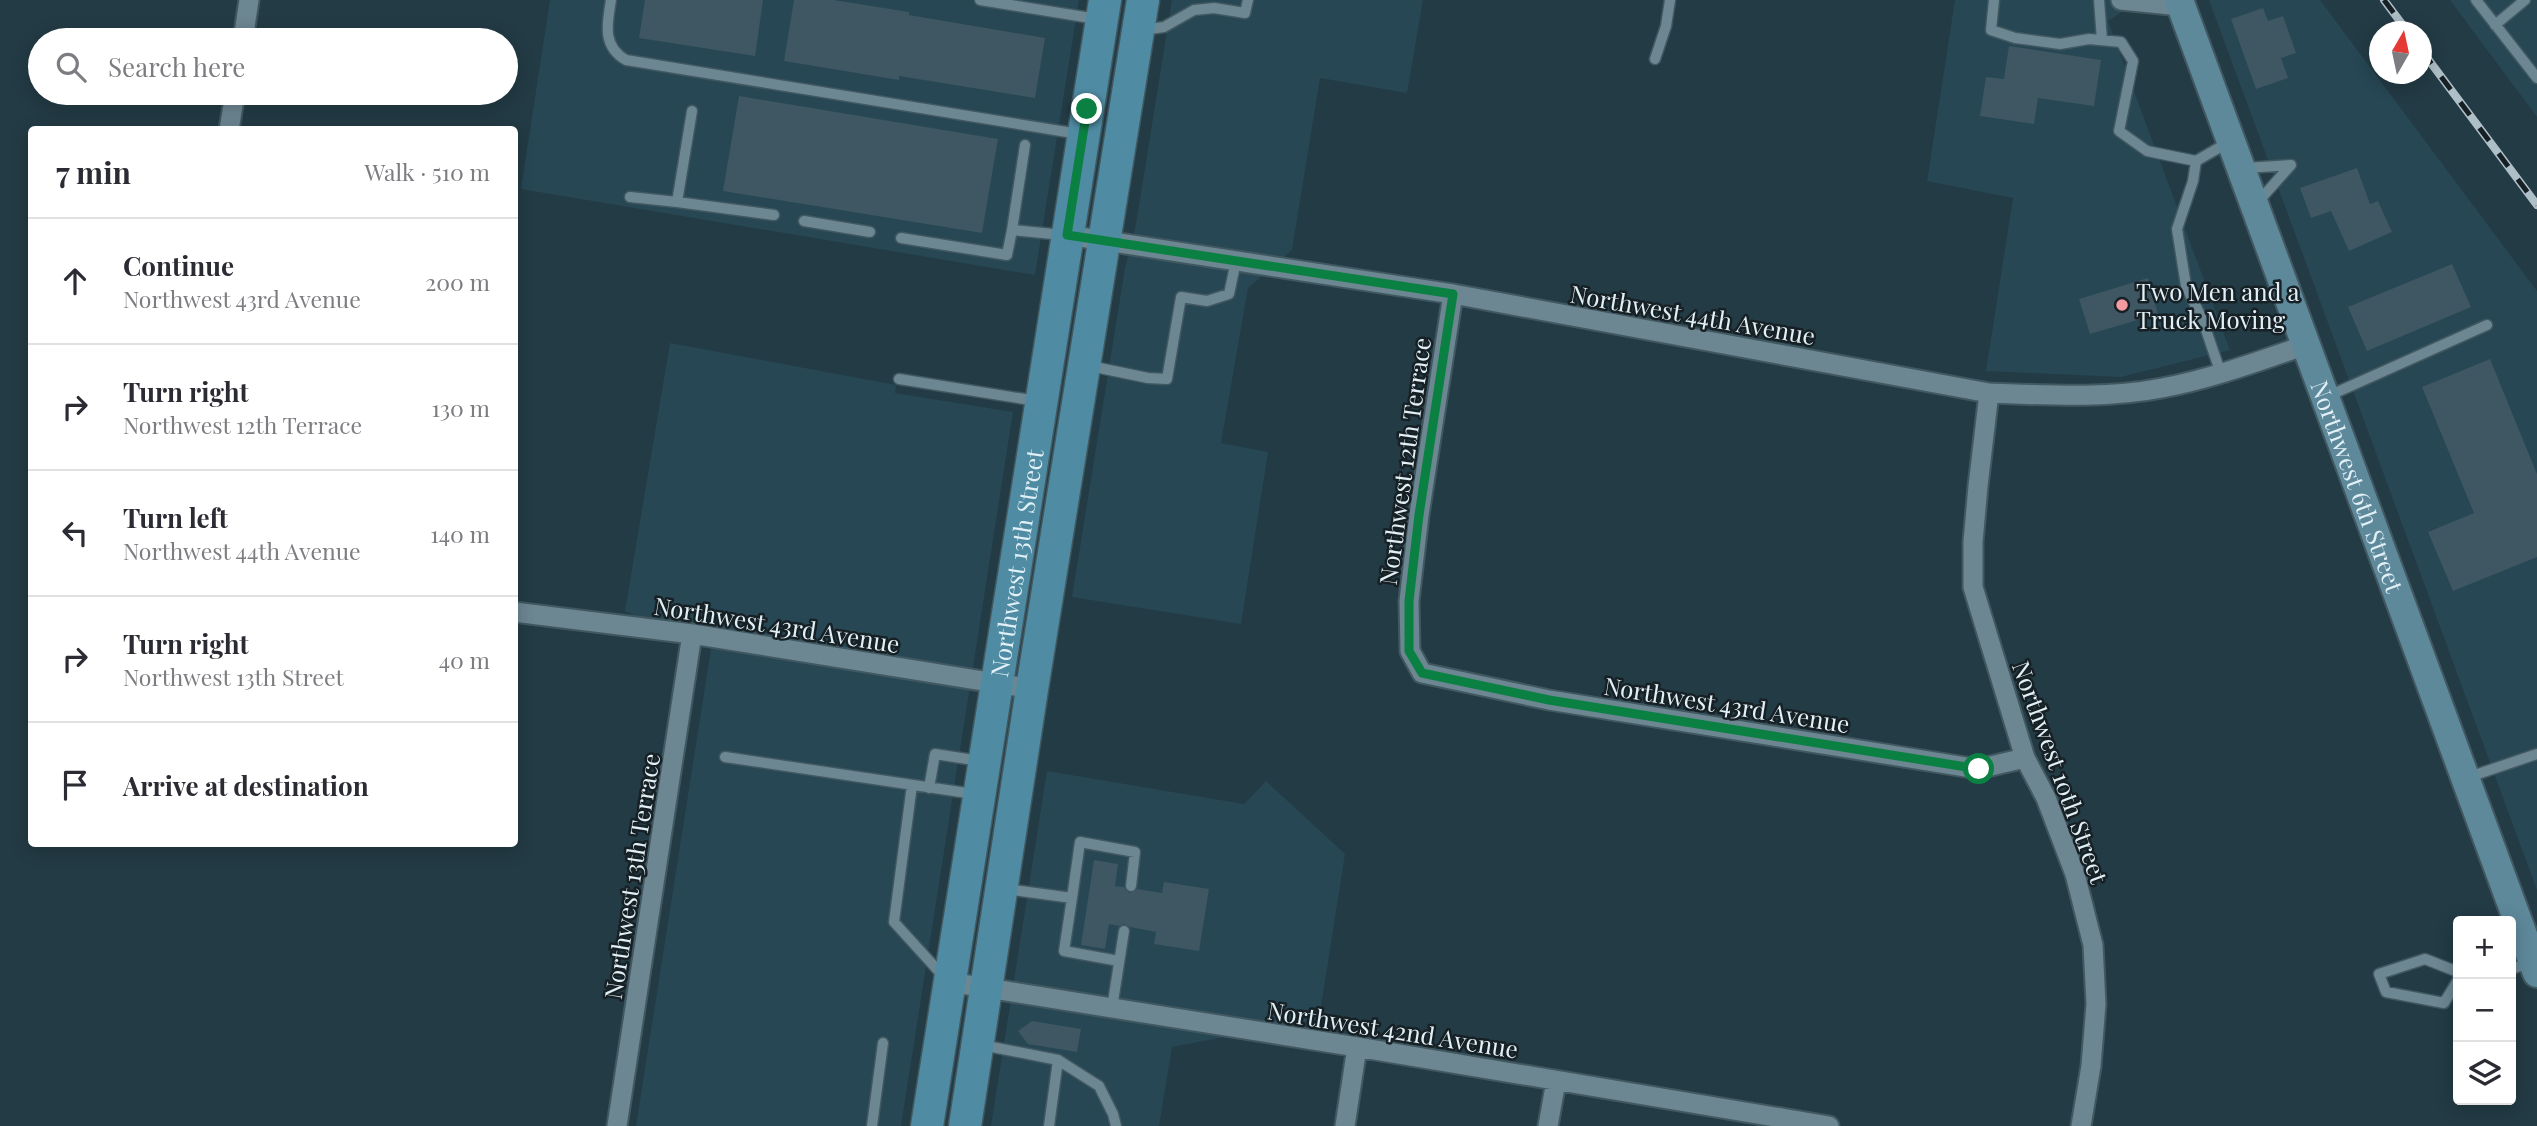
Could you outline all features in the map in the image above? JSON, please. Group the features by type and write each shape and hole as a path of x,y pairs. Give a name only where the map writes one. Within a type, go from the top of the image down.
{"main road":[{"name":"Northwest 6th Street","path":"2180,3 2466,779 2529,966"},
{"name":"Northwest 13th Street","path":"927,1126 995,683 1104,10"},
{"name":"Northwest 13th Street","path":"965,1126 1032,688 1141,15"}],"street":[{"path":"245,28 249,0"},
{"path":"2121,0 2180,3"},
{"path":"230,126 232,105"},
{"name":"Northwest 44th Avenue","path":"1067,235 1453,294 1989,393 2078,395 2160,389 2221,373 2306,345"},
{"name":"Northwest 12th Terrace","path":"1422,673 1409,651 1409,601 1419,515 1453,294"},
{"name":"Northwest 10th Street","path":"1989,393 1973,542 1973,587 2025,758 2046,798 2075,874 2093,945 2096,1004 2091,1066 2081,1126"},
{"name":"Northwest 43rd Avenue","path":"518,612 692,634 1032,688"},
{"name":"Northwest 13th Terrace","path":"617,1126 692,634"},
{"name":"Northwest 43rd Avenue","path":"1422,673 1549,700 1979,769 2025,758"},
{"name":"Northwest 42nd Avenue","path":"949,982 1556,1080 1796,1123 1829,1126"},
{"path":"1345,1126 1357,1047"},
{"path":"1548,1126 1556,1080"}],"lane":[{"path":"611,0 608,40 615,54 626,60 1083,134"},
{"path":"980,0 1104,10"},
{"path":"1141,15 1164,27 1194,10 1213,8 1245,13 1248,0"},
{"path":"1655,59 1666,26 1670,0"},
{"path":"1994,0 1991,30 2015,38 2060,44 2089,39 2121,43 2133,61 2119,131 2147,151 2196,161 2231,141"},
{"path":"2099,0 2102,40"},
{"path":"2476,0 2537,78"},
{"path":"2495,24 2525,0"},
{"path":"677,202 692,111"},
{"path":"901,238 1007,255 1025,145"},
{"path":"2196,161 2193,181 2177,229 2186,286 2203,321 2221,373"},
{"path":"2241,169 2291,164 2255,205"},
{"path":"630,197 774,215"},
{"path":"804,221 870,232"},
{"path":"1012,230 1067,235"},
{"path":"1084,365 1148,378 1167,379 1181,297 1207,301 1229,294 1236,261"},
{"path":"2325,397 2487,325"},
{"path":"899,379 1041,402"},
{"path":"929,788 935,754 983,762"},
{"path":"2466,779 2537,754"},
{"path":"724,757 978,795"},
{"path":"912,785 894,922 949,982"},
{"path":"1119,961 1065,951 1080,842 1135,852 1131,886"},
{"path":"1002,888 1072,898"},
{"path":"1112,1008 1124,931"},
{"path":"2453,970 2425,959 2379,974 2386,992 2444,1003 2453,988"},
{"path":"872,1126 883,1043"},
{"path":"978,1044 1058,1060 1098,1086 1113,1114 1116,1126"},
{"path":"1049,1126 1058,1060"}],"shaded area":[{"path":"550,0 1079,0 1035,275 521,189"},
{"path":"1172,0 1423,0 1407,93 1320,78 1292,250 1248,288 1221,443 1268,452 1241,624 1072,597"},
{"path":"1955,0 2140,0 2108,21 2230,350 2121,377 1986,371 2013,198 1927,181"},
{"path":"2209,0 2320,0 2369,66 2369,84 2383,84 2537,291 2537,890"},
{"path":"2450,0 2537,0 2537,117"},
{"path":"670,343 896,385 895,393 1013,412 901,1126 636,1126 711,649 625,611"},
{"path":"1047,771 1244,804 1266,781 1345,854 1319,1019 1172,1047 1159,1126 991,1126"}],"building":[{"path":"645,0 763,0 755,56 639,38"},
{"path":"794,0 834,0 1045,38 1035,98 784,61"},
{"path":"2263,8 2268,21 2283,16 2296,53 2281,58 2288,78 2256,89 2231,19"},
{"path":"2009,46 2101,60 2094,106 2038,98 2034,124 1980,116 1986,77 2004,79"},
{"path":"739,96 998,139 982,233 723,191"},
{"path":"2357,168 2370,204 2378,201 2392,232 2349,251 2331,211 2311,218 2300,188"},
{"path":"2452,264 2471,307 2367,351 2348,307"},
{"path":"2148,278 2158,314 2090,334 2079,299"},
{"path":"2490,359 2537,474 2537,557 2453,591 2428,532 2474,513 2422,387"},
{"path":"1094,860 1118,864 1115,886 1124,887 1129,893 1137,889 1162,893 1164,882 1209,889 1199,951 1154,944 1156,932 1124,924 1109,924 1105,949 1081,945"},
{"path":"1032,1021 1081,1029 1077,1052 1028,1044 1018,1031"}],"railway":[{"path":"2384,0 2400,21"},
{"path":"2432,64 2537,205"}],"place":[{"name":"Two Men and a Truck Moving","path":"2122,305"}],"route":[{"path":"1087,109 1067,235 1453,294 1419,515 1409,601 1409,651 1422,673 1549,700 1979,769"}]}
